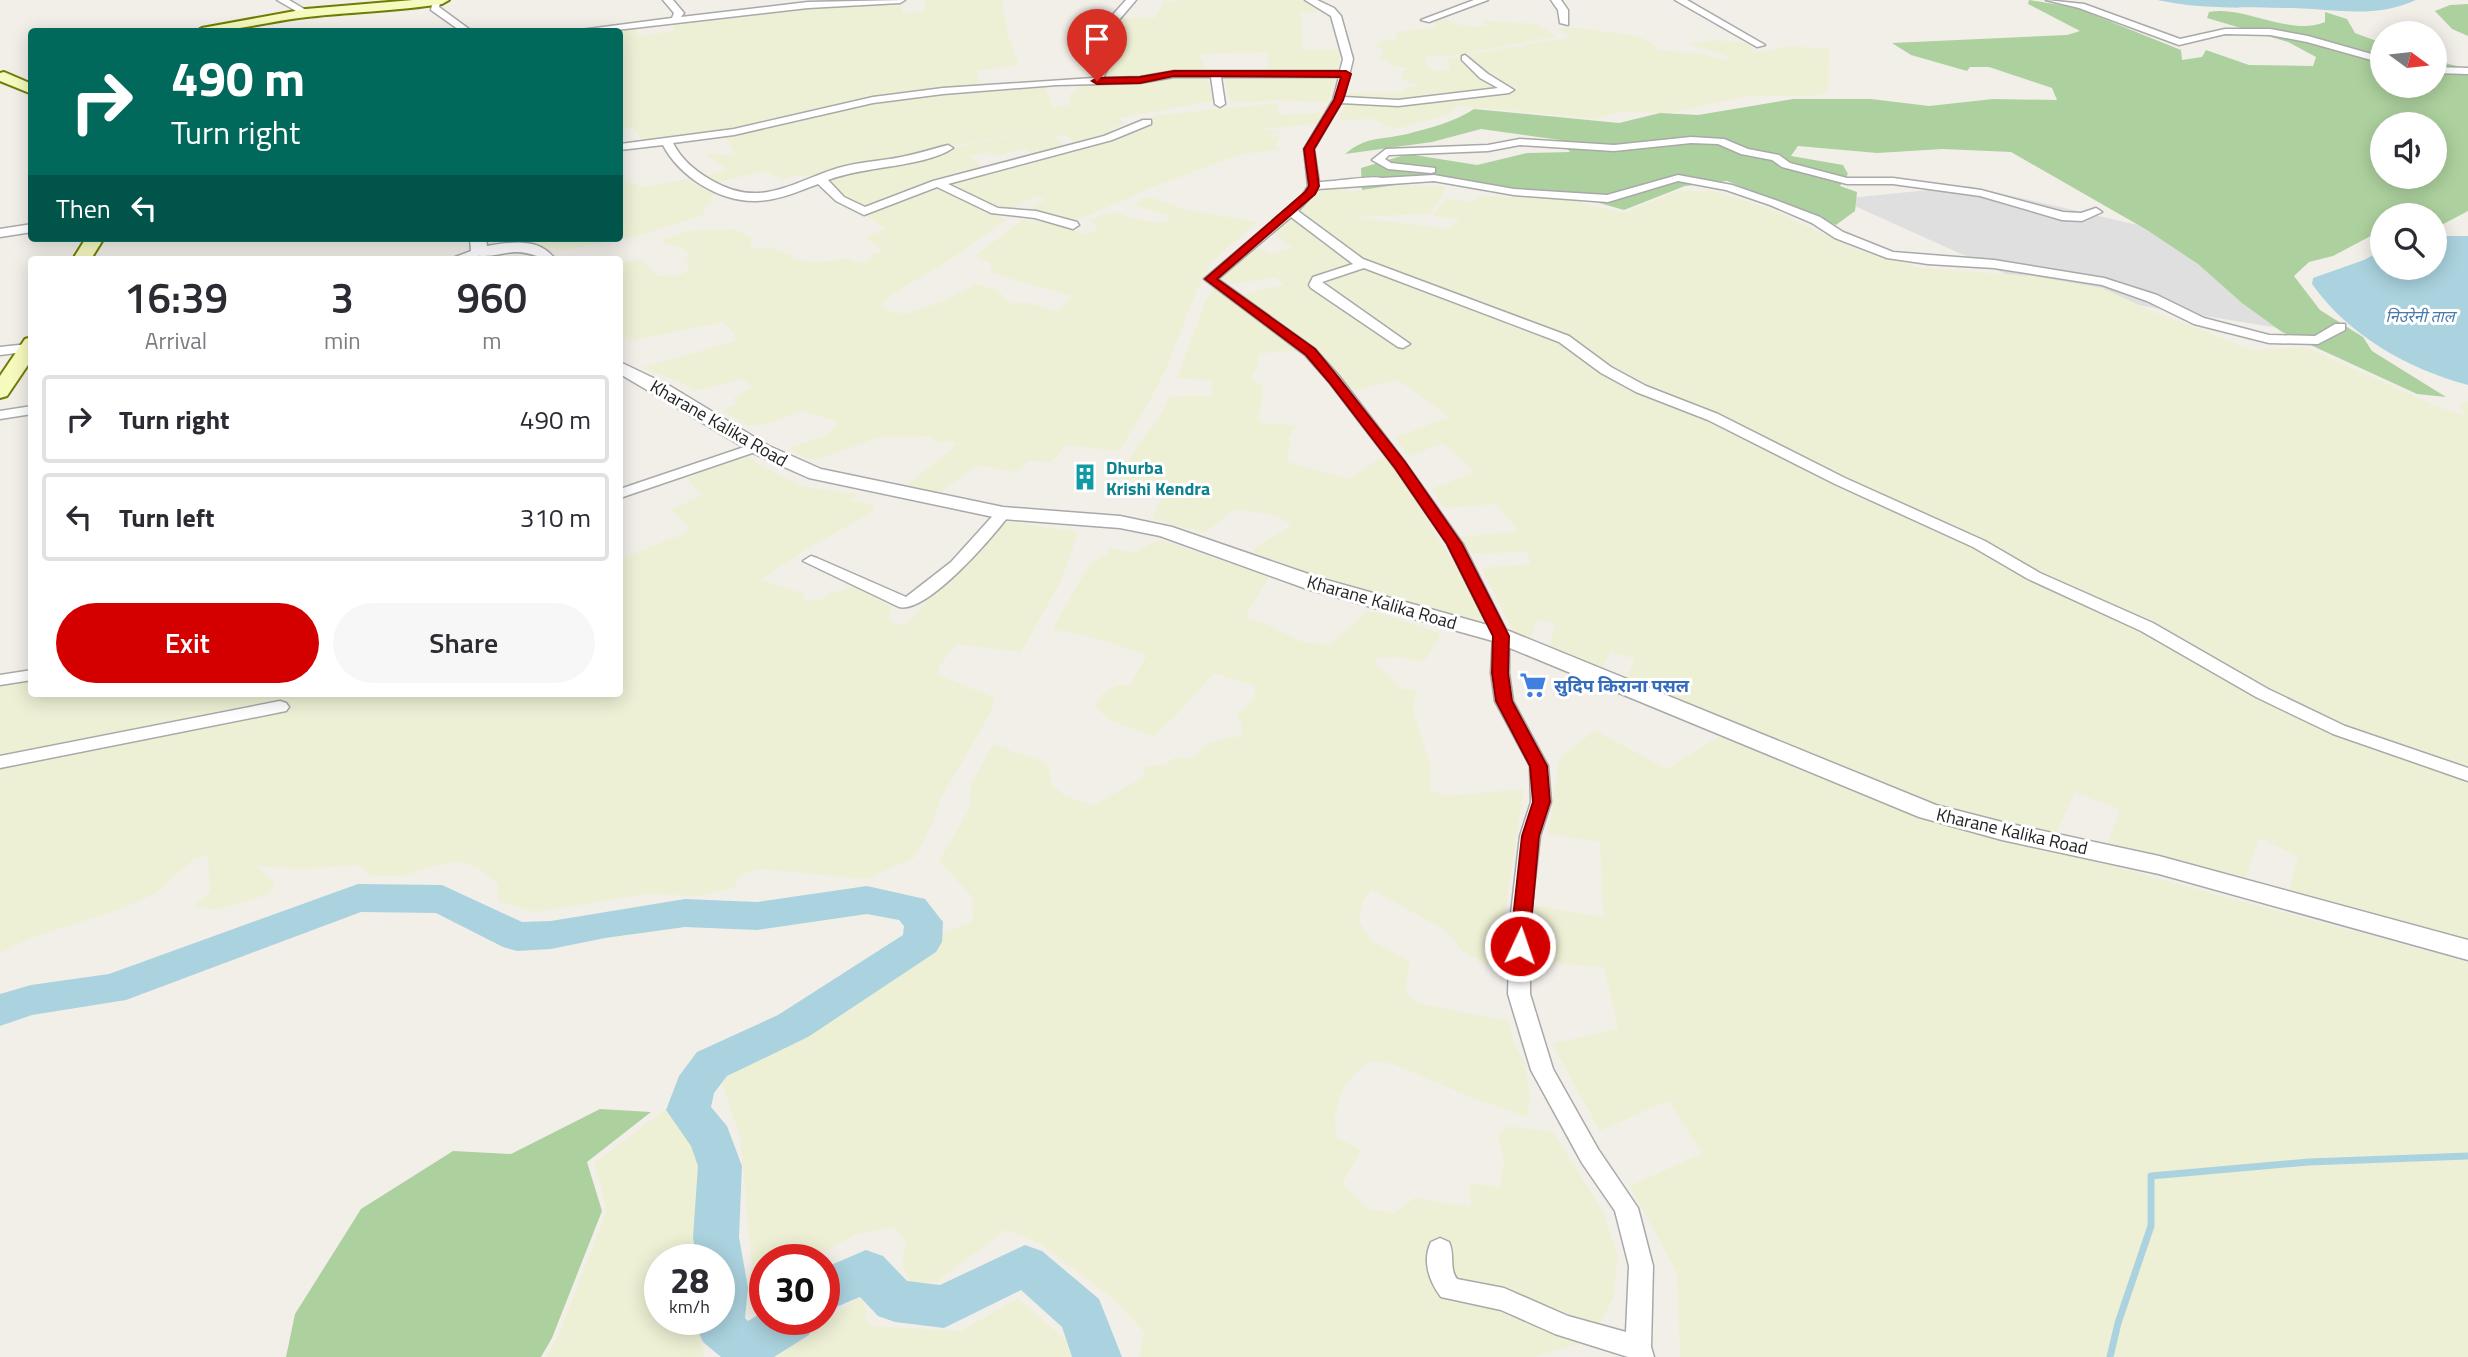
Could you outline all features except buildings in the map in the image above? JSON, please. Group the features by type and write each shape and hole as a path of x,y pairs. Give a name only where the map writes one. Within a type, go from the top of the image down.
{"main road":[{"path":"224,28 306,13 439,1"},
{"path":"2,77 28,71"},
{"path":"2,77 28,88"},
{"path":"0,392 28,348"}],"street":[{"path":"282,0 306,13"},
{"path":"668,0 678,13 676,18"},
{"path":"600,28 808,5 900,0"},
{"path":"1097,81 1110,53 1114,19 1131,0"},
{"path":"1310,0 1331,10 1340,23 1348,59 1338,100 1309,149 1314,186 1306,198 1210,279 1310,352 1334,379 1400,465 1455,544 1501,636 1500,673 1504,701 1539,766 1541,802 1530,836 1524,885 1520,922 1519,994 1542,1070 1590,1156 1626,1208 1641,1266 1640,1352 1564,1326 1504,1299 1450,1289 1441,1277 1440,1249"},
{"path":"1426,20 1483,0"},
{"path":"1556,0 1563,10 1565,23"},
{"path":"1680,0 1760,46"},
{"path":"2052,0 2081,6 2179,42 2196,42 2229,30 2248,31 2324,43 2370,56"},
{"path":"439,1 434,8 463,28"},
{"path":"1338,100 1398,103 1509,90 1484,76 1465,58"},
{"path":"2447,70 2468,71"},
{"path":"1215,73 1220,104"},
{"path":"623,147 734,132 873,100 996,86 1140,80 1174,74 1346,74"},
{"path":"819,180 840,199 864,211 937,183 1108,138 1147,122"},
{"path":"1314,186 1351,186 1386,176 1431,170 1388,166 1378,160 1386,152 1488,148 1520,142 1614,148 1691,140 1720,141 1745,152 1775,157 1786,165 1847,181 1893,181 1981,193 2062,216 2082,217 2096,212"},
{"path":"666,141 681,165 700,178 732,194 754,198 841,171 906,160 948,148"},
{"path":"1367,182 1434,178 1514,192 1608,199 1678,178 1728,187 1774,203 1816,220 1839,235 1891,255 1994,264 2104,282 2152,298 2199,321 2269,339 2318,340 2340,327"},
{"path":"937,183 995,211 1036,215 1073,225"},
{"path":"1290,209 1331,243 1365,264 1564,339 1606,370 1641,389 1713,417 1840,481 1979,544 2035,576 2147,627 2262,693 2339,730 2468,775"},
{"path":"0,233 28,229"},
{"path":"461,256 479,245 530,248 539,250 544,256"},
{"path":"1365,264 1317,280 1315,285 1403,344"},
{"path":"0,351 28,345"},
{"name":"Kharane Kalika Road","path":"623,369 676,397 756,447 816,474 1003,513 1109,521 1146,527 1188,539 1315,584 1501,636 1928,811 1962,822 2146,862 2468,950"},
{"path":"0,415 28,411"},
{"path":"623,493 756,447"},
{"path":"811,561 905,603 957,565 1003,513"},
{"path":"0,680 28,676"},
{"path":"0,762 280,707"}],"shaded area":[{"path":"1969,186 2185,236 2291,330 2039,289 1839,199"}],"green space":[{"path":"926,0 1002,0 1008,35 1019,65 977,71 980,86 864,99 738,128 643,141 633,127 623,129 623,28 612,28 634,25 638,36 673,31 676,19 796,7 901,2 903,13 924,11"},
{"path":"1300,0 1323,12 1300,13 1302,50 1340,50 1338,72 1267,71 1268,52 1199,54 1207,72 1102,79 1114,58 1120,18 1155,18 1164,2"},
{"path":"2029,0 2074,7 2181,50 2182,60 2202,57 2206,50 2249,65 2313,66 2316,57 2288,42 2207,18 2209,12 2223,11 2283,24 2312,26 2325,22 2325,12 2347,19 2355,33 2370,39 2370,98 2447,98 2447,63 2468,69 2468,211 2447,222 2447,203 2370,203 2370,236 2333,256 2309,262 2294,276 2320,310 2363,337 2372,351 2446,397 2417,394 2282,332 2242,303 2198,264 2147,230 2011,152 1943,149 1877,153 1798,146 1791,156 1843,165 1848,174 1840,186 1857,192 1855,211 1836,225 1727,181 1685,186 1624,210 1564,193 1528,196 1471,183 1423,181 1362,190 1361,168 1408,154 1477,165 1527,153 1570,152 1560,140 1481,129 1432,142 1345,154 1367,141 1433,127 1459,118 1474,109 1619,123 1660,113 1698,115 1793,99 1871,99 1929,106 1993,99 2057,100 2052,88 1989,67 1970,67 1967,71 1911,55 1892,43 2067,35 2080,31 2028,4"},
{"path":"2468,4 2468,36 2452,29 2435,11 2450,5"},
{"path":"1441,17 1460,25 1481,27 1488,26 1482,22 1488,21 1537,24 1557,36 1459,55 1425,57 1425,64 1434,71 1450,70 1447,60 1452,58 1572,38 1558,28 1581,28 1637,36 1652,43 1656,47 1655,50 1699,53 1723,60 1730,59 1688,44 1714,40 1741,42 1749,44 1754,49 1750,51 1756,53 1789,46 1829,49 1828,91 1825,94 1809,96 1748,96 1670,113 1617,112 1598,119 1458,106 1451,113 1401,128 1393,128 1373,119 1338,120 1351,93 1401,92 1406,88 1422,85 1406,82 1400,76 1403,71 1410,69 1390,65 1390,61 1380,58 1379,55 1384,54 1382,48 1376,45 1380,44 1379,41 1397,40 1395,36 1400,31 1435,28 1434,18"},
{"path":"1223,75 1336,76 1328,103 1279,100 1231,103"},
{"path":"1177,76 1207,76 1213,101 1120,118 1124,124 1111,128 1116,133 1078,144 1065,135 1054,137 1065,146 1034,155 1024,149 994,156 989,152 970,156 983,168 863,209 856,208 822,180 976,143 1058,127 965,144 820,176 793,176 783,180 764,171 715,183 703,176 728,170 704,154 735,155 725,135 864,104 938,93 1044,84 1053,107 1070,105 1069,94 1078,92 1077,83 1157,80"},
{"path":"1276,103 1280,115 1322,113 1317,124 1262,129 1283,132 1272,133 1271,136 1281,137 1275,146 1283,149 1243,154 1227,159 1153,187 1071,223 1024,212 1045,200 1037,196 1006,211 988,206 945,183 1150,124 1155,120 1151,116"},
{"path":"623,177 626,182 645,187 691,178 718,193 709,197 714,201 703,208 706,214 623,239"},
{"path":"1404,185 1445,186 1441,199 1429,214 1354,217 1449,229 1460,220 1432,215 1447,199 1472,202 1481,196 1565,199 1624,213 1678,191 1714,191 1776,211 1854,249 1921,268 2032,276 2102,288 2152,311 2252,350 2305,347 2441,408 2466,415 2460,407 2465,401 2468,402 2468,949 2287,900 2298,856 2259,838 2243,886 2104,852 2120,810 2075,792 2053,841 1993,833 1626,678 1635,659 1611,652 1602,668 1549,647 1555,624 1537,620 1529,640 1515,635 1481,568 1531,564 1527,552 1473,554 1459,537 1518,531 1496,504 1445,508 1431,489 1475,472 1443,443 1408,457 1396,437 1449,417 1398,380 1354,391 1314,346 1273,319 1243,294 1284,285 1276,277 1232,284 1219,277 1254,245 1270,254 1292,247 1275,235 1292,212 1317,191 1347,188 1349,192"},
{"path":"939,189 1006,220 951,259 891,295 881,305 886,310 906,314 943,301 977,284 997,290 1012,304 1026,302 1055,311 1061,309 1072,296 990,273 992,264 975,256 1022,220 1049,222 1085,234 1095,231 1096,226 1089,220 1114,211 1135,219 1162,223 1168,220 1166,215 1134,205 1141,199 1150,197 1184,209 1258,222 1212,261 1198,287 1166,369 1119,451 1066,445 1052,462 1028,461 1017,472 977,465 940,493 907,485 956,443 938,443 931,436 880,437 816,460 804,457 789,448 826,435 836,427 835,421 802,411 771,423 749,426 722,411 737,404 733,398 752,388 743,379 693,391 683,383 641,368 735,341 735,334 723,322 636,340 623,339 623,262 640,259 657,276 680,275 688,271 689,263 684,259 690,255 685,249 663,243 665,238 689,231 734,229 752,238 750,242 755,249 772,248 793,256 794,259 818,263 847,258 858,263 871,260 870,255 883,251 867,239 867,236 885,229 864,215"},
{"path":"488,242 606,242 562,250 525,244 489,248"},
{"path":"1215,287 1296,350 1259,354 1258,364 1251,377 1262,386 1263,396 1258,418 1262,423 1297,425 1288,440 1291,444 1287,454 1288,462 1348,479 1379,459 1390,459 1471,592 1484,625 1320,578 1252,552 1292,525 1276,516 1235,509 1205,533 1153,519 1157,506 1173,484 1120,479 1123,469 1154,425 1170,396 1211,396 1212,381 1177,378 1206,300"},
{"path":"747,456 805,487 858,494 851,500 873,506 874,511 805,550 761,580 805,594 802,601 823,599 831,592 840,592 852,586 889,605 892,608 888,618 892,622 906,625 931,596 966,565 1004,521 1079,532 1061,581 1021,652 956,644 939,667 937,674 995,698 990,714 941,798 932,824 914,858 866,879 761,869 740,875 734,888 698,896 647,894 535,912 499,902 498,885 481,870 461,861 433,866 403,876 370,876 359,865 298,869 255,866 276,884 267,895 217,910 194,906 210,891 208,856 195,858 155,894 109,913 30,938 0,953 0,685 28,680 28,697 623,697 623,558 685,533 690,528 671,510 702,495 686,478"},
{"path":"1162,540 1269,577 1245,617 1303,642 1330,645 1365,613 1377,612 1441,633 1428,657 1422,661 1395,657 1377,658 1375,663 1401,689 1417,690 1413,704 1414,714 1431,766 1430,789 1447,796 1524,789 1501,935 1490,966 1462,951 1447,931 1372,890 1363,900 1359,921 1371,940 1410,961 1405,991 1416,1003 1509,1021 1513,1041 1525,1063 1530,1097 1527,1117 1465,1095 1393,1064 1370,1061 1354,1074 1341,1092 1335,1116 1336,1137 1361,1150 1342,1184 1369,1209 1394,1213 1416,1197 1447,1204 1471,1205 1469,1183 1500,1187 1504,1161 1498,1135 1508,1126 1553,1132 1604,1213 1618,1257 1613,1299 1590,1340 1535,1357 1139,1357 1144,1332 1111,1297 1039,1243 1006,1230 936,1282 911,1284 902,1265 906,1240 894,1227 854,1235 838,1244 750,1244 740,1137 721,1080 860,1000 889,976 924,955 942,933 973,921 972,897 939,861 969,809 971,784 993,744 1044,762 1048,765 1052,785 1065,796 1094,805 1145,776 1144,767 1166,764 1174,758 1194,758 1205,745 1224,738 1243,736 1240,720 1236,715 1255,698 1255,686 1214,673 1175,717 1153,736 1109,720 1095,707 1103,693 1117,685 1130,685 1147,655 1084,635 1052,630 1092,562 1108,554 1109,548 1135,553 1150,543"},
{"path":"1595,730 1667,769 1726,732 1992,834 2468,962 2468,1357 1680,1357 1677,1273 1630,1186 1702,1153 1668,1101 1600,1131 1552,1044 1618,1028 1604,967 1540,962 1535,906 1603,917 1600,842 1548,834 1559,759"},
{"path":"673,1104 701,1161 693,1244 644,1244 644,1335 700,1335 704,1357 546,1357 559,1334 607,1210 594,1163"},
{"path":"600,1109 651,1112 587,1162 602,1211 552,1338 541,1357 286,1357 295,1314 361,1209 453,1151 511,1154"},
{"path":"749,1276 749,1293 744,1292"},
{"path":"862,1296 869,1326 961,1331 1018,1298 1066,1340 1071,1357 775,1357 806,1335 840,1335 840,1311"}],"water":[{"path":"2157,0 2416,0 2401,6 2355,12 2208,7"},
{"name":"निउरेनी ताल","path":"2447,236 2468,236 2468,385 2423,370 2381,348 2343,319 2312,284 2313,278 2370,257 2370,280 2447,280"}],"waterway":[{"path":"0,1010 31,1000 112,989 358,898 442,899 517,937 551,935 605,924 685,913 757,916 867,900 911,909 924,922 922,942 793,1026 712,1064 694,1088 688,1110 711,1139 720,1166 716,1237 724,1288 720,1327 746,1348 767,1335"},
{"path":"2110,1357 2118,1323 2151,1226 2151,1176 2309,1162 2468,1156"},
{"path":"840,1283 866,1271 895,1301 944,1307 1025,1265 1082,1314 1097,1357"}],"place":[{"name":"Dhurba Krishi Kendra","path":"1085,477"},
{"name":"सुदिप किराना पसल","path":"1533,685"}],"route":[{"path":"1097,81 1140,80 1174,74 1346,74 1338,100 1309,149 1314,186 1310,194 1298,201 1210,279 1310,352 1334,379 1400,465 1455,544 1501,636 1500,673 1504,701 1539,766 1541,802 1530,836 1520,922 1520,946"}]}
